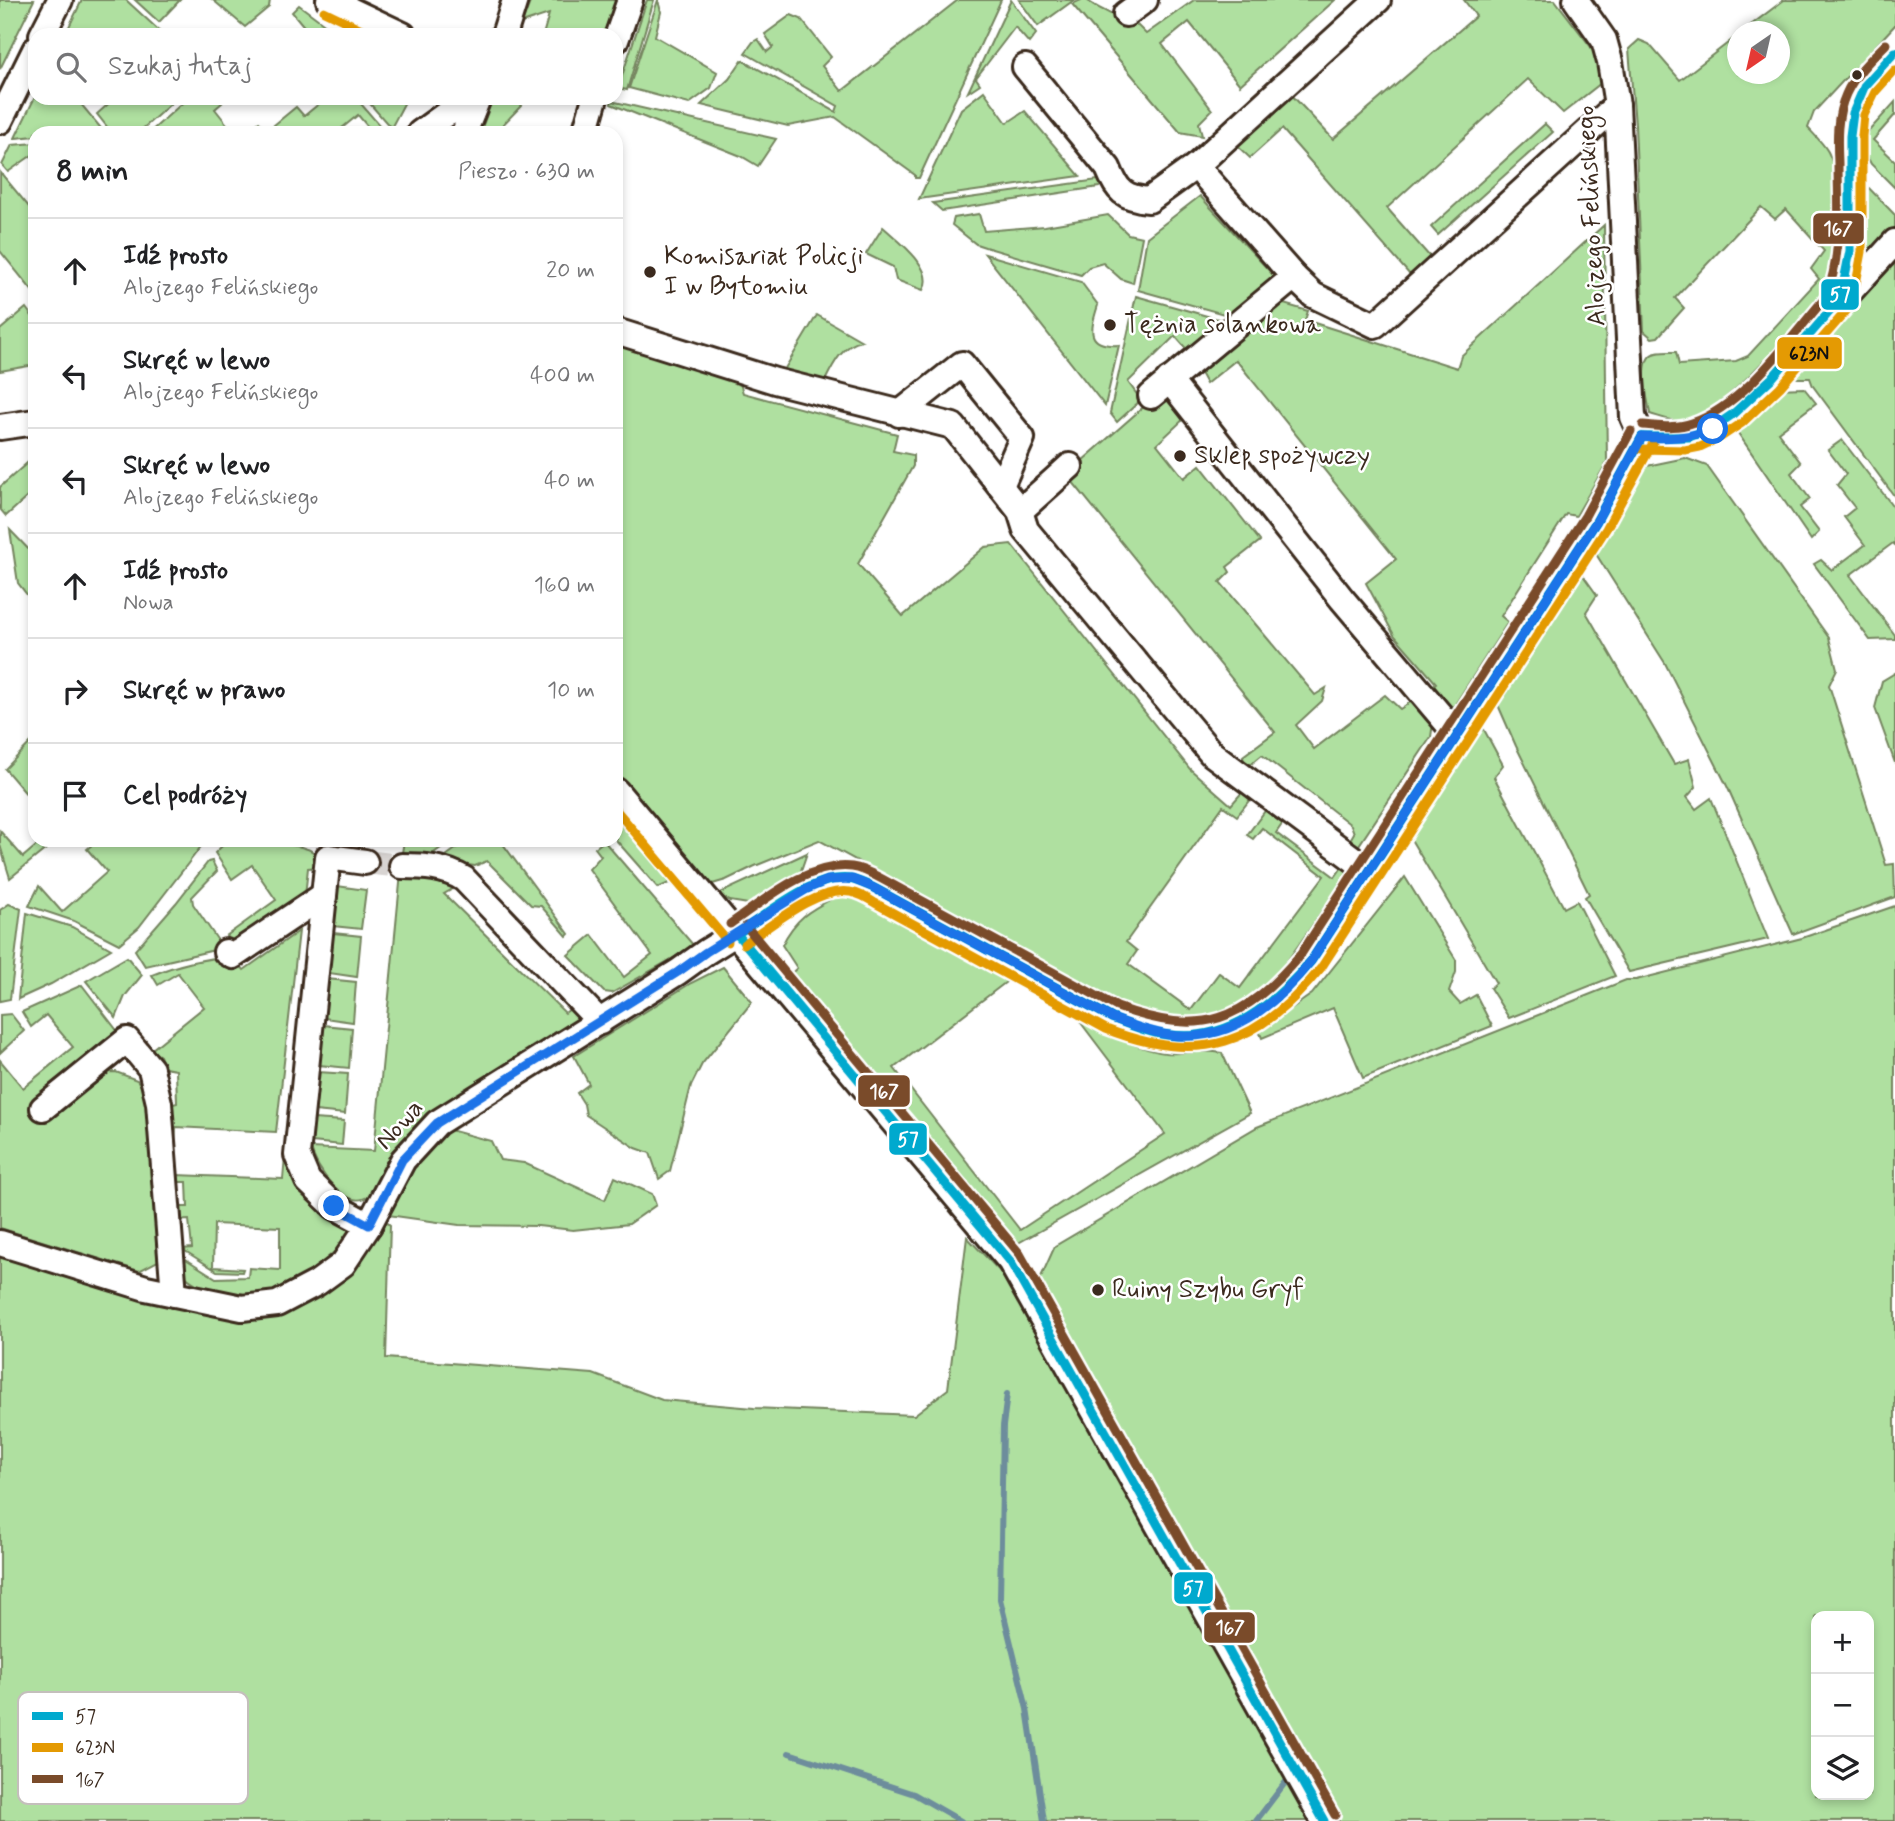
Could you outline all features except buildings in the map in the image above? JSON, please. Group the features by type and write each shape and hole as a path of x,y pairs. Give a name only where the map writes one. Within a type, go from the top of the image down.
{"street":[{"path":"46,28 60,0"},
{"path":"329,0 388,28"},
{"path":"506,28 515,0"},
{"path":"620,28 630,0"},
{"path":"1025,67 1108,169 1112,183 1133,198 1149,200 1196,166 1378,0"},
{"name":"Alojzego Felińskiego","path":"1576,0 1604,40 1617,105 1633,417 1642,437"},
{"path":"0,121 28,64"},
{"path":"429,126 444,114 464,105"},
{"path":"467,126 475,105"},
{"path":"587,126 594,105"},
{"path":"1196,166 1313,295 1375,325 1617,105"},
{"path":"737,934 807,889 828,880 852,879 885,894 1112,1018 1144,1030 1172,1035 1197,1035 1215,1033 1241,1023 1264,1009 1289,988 1311,961 1608,502 1642,437 1672,439 1694,436 1713,429 1750,401 1837,303 1895,243"},
{"path":"1294,277 1160,388 1458,736"},
{"path":"623,333 775,381 953,426 1020,511 1026,530 1211,753 1371,872"},
{"path":"899,414 962,364 1022,438 1001,486"},
{"path":"0,427 28,423"},
{"path":"1020,511 1070,466"},
{"path":"623,799 1010,1261 1324,1821"},
{"path":"365,862 328,857 297,1155 307,1181 334,1206 369,1225"},
{"path":"402,866 425,866 452,872 464,879 600,1022"},
{"path":"226,952 233,956 324,895"},
{"name":"Nowa","path":"0,1243 146,1288 242,1308 277,1304 317,1283 343,1264 369,1225 402,1160 437,1123 737,934"},
{"path":"43,1108 127,1040 151,1069 159,1103 174,1294"}],"green space":[{"path":"0,0 34,0 0,69"},
{"path":"82,0 126,0 156,28 68,28"},
{"path":"135,0 180,0 159,22"},
{"path":"213,0 270,0 269,7 245,27"},
{"path":"531,0 620,0 611,28 545,28 549,14 522,23"},
{"path":"647,0 654,0 627,90 623,89 623,73"},
{"path":"658,0 661,12 655,36 717,72 711,88 689,104 629,88"},
{"path":"958,0 1001,0 919,178 915,178 915,175 835,117 788,126 701,105 729,79 742,60 836,112 838,106 745,53 753,42 758,39 767,52 773,47 765,34 791,15 801,19 831,57 822,66 842,91"},
{"path":"1011,0 1036,34 1029,43 1015,27 976,78 980,84 968,92"},
{"path":"1019,0 1074,0 1038,26"},
{"path":"1087,0 1118,19 1126,14 1146,34 1194,0 1335,0 1240,85 1189,22 1162,44 1212,110 1199,123 1202,136 1180,132 1072,4"},
{"path":"1464,0 1555,0 1597,55 1601,83 1563,113 1528,79 1387,208 1430,257 1410,275 1282,129 1250,158 1231,140 1288,91 1333,139 1476,16"},
{"path":"1784,0 1895,0 1895,25 1814,112 1808,128 1827,151 1836,179 1835,273 1828,290 1739,386 1704,414 1684,422 1674,421 1650,414 1645,382 1648,358 1658,352 1676,352 1679,365 1736,361 1748,356 1819,279 1811,269 1824,251 1786,209 1775,219 1761,207 1675,298 1684,308 1658,337 1652,338 1644,331 1629,49 1639,40 1649,44 1680,80 1727,44 1727,84 1790,84 1790,21 1756,21"},
{"path":"299,5 330,28 305,28 292,12"},
{"path":"984,91 1007,123 1025,111 1080,176 919,199 961,109"},
{"path":"1895,102 1895,115 1873,140 1895,161 1895,188 1871,164 1862,147 1867,133"},
{"path":"623,104 776,139 758,166 741,156 614,105"},
{"path":"31,105 82,105 99,126 28,126 28,137 15,138"},
{"path":"107,105 169,105 146,126 106,126 97,114"},
{"path":"180,105 220,105 215,109 228,126 157,126"},
{"path":"317,105 362,105 380,126 367,126 358,115 345,126 273,126 296,107 304,116"},
{"path":"371,105 403,105 392,126"},
{"path":"490,105 522,105 502,126 483,126"},
{"path":"1545,124 1553,132 1438,235 1431,227"},
{"path":"28,144 28,158 8,172 2,165 12,145"},
{"path":"0,172 28,206 28,286 0,251"},
{"path":"1105,179 1099,187 942,211 933,203"},
{"path":"1863,184 1895,215 1895,231 1865,260 1858,254 1859,189"},
{"path":"1200,196 1275,277 1231,316 1138,290 1147,237"},
{"path":"979,214 984,231 1045,226 1108,215 1128,234 1142,237 1133,283 1121,279 1103,263 1089,267 1081,275 985,247 976,244 952,225 954,218"},
{"path":"1604,225 1607,462 1576,516 1566,514 1501,616 1508,622 1452,709 1444,706 1430,688 1436,683 1394,635 1366,583 1396,559 1236,360 1206,384 1200,373 1277,302 1308,311 1305,320 1457,368 1461,356"},
{"path":"883,227 920,264 926,282 923,290 896,280 893,267 866,254"},
{"path":"985,254 1081,282 1098,305 1092,328 1095,339 1108,345 1119,345 1105,406"},
{"path":"1895,263 1895,497 1813,386 1810,378 1788,378"},
{"path":"1136,296 1225,321 1190,353 1175,336 1128,382 1141,400 1117,422 1110,413"},
{"path":"26,308 28,366 0,371 0,330"},
{"path":"817,315 862,341 843,352 823,385 781,375"},
{"path":"623,344 740,383 743,393 897,434 893,451 913,455 913,466 858,564 903,616 985,547 1011,544 1190,769 1231,805 1244,790 1251,798 1237,816 1223,806 1126,942 1137,951 1128,964 1191,1010 1219,973 1240,988 1324,876 1262,828 1253,839 1247,835 1268,807 1285,820 1276,833 1335,877 1345,863 1352,869 1286,963 1263,988 1238,1006 1207,1017 1170,1017 1124,1006 819,840 709,885 623,783"},
{"path":"1804,388 1816,403 1778,432 1801,463 1791,473 1810,499 1800,507 1819,532 1811,540 1738,433 1777,389"},
{"path":"1164,389 1187,416 1157,444 1184,478 1200,465 1260,541 1227,567 1230,572 1220,582 1315,695 1326,688 1322,701 1296,725 1314,749 1385,695 1400,709 1415,699 1433,723 1431,737 1355,851 1347,845 1354,833 1351,825 1262,755 1245,769 1243,756 1275,732 1072,481 1065,476"},
{"path":"1842,440 1895,509 1895,545 1893,543 1850,575 1895,635 1895,639 1870,640 1814,564 1821,560 1832,570 1865,545 1844,517 1855,508 1837,485 1846,474 1828,450"},
{"path":"1685,458 1707,466 1829,638 1837,669 1829,685 1886,865 1894,864 1895,897 1793,934 1727,786 1665,663 1589,543 1615,503 1647,466"},
{"path":"28,462 28,496 6,516 0,509 0,487"},
{"path":"10,530 28,549 28,596 18,583"},
{"path":"1582,574 1597,595 1586,612 1674,764 1689,759 1696,787 1687,797 1696,809 1711,798 1768,939 1629,972 1585,897 1589,894 1495,698 1566,579"},
{"path":"1895,673 1895,763 1875,708 1882,681"},
{"path":"1481,724 1503,765 1494,777 1564,908 1577,901 1615,976 1509,1018 1490,988 1496,983 1409,836"},
{"path":"28,745 28,796 5,769"},
{"path":"623,816 690,894 687,896 669,883 658,888 622,847"},
{"path":"0,831 23,857 35,847 48,847 10,878 0,845"},
{"path":"201,847 139,927 119,944 74,921 29,906 39,886 62,912 107,872 87,849"},
{"path":"221,847 300,847 308,849 318,857 319,867 308,868 305,896 233,947 226,936 276,900 252,865 232,879 215,853"},
{"path":"403,847 442,847 431,855 402,853"},
{"path":"458,847 505,847 569,934 567,936 541,906 531,905 487,861 475,866 439,861"},
{"path":"609,847 694,946 612,993 604,992 568,955 592,935 624,977 652,955 589,869 601,856 595,848"},
{"path":"807,853 799,876 789,892 760,906 730,901 718,894"},
{"path":"212,861 217,871 192,897 193,904 223,948 145,966 135,950 208,862"},
{"path":"401,873 435,874 458,886 444,894 565,1013 576,1004 579,1013 576,1022 417,1124 402,1143 373,1197 370,1195 361,1199 352,1198 342,1194 325,1177 311,1148 374,1151"},
{"path":"1405,877 1456,960 1456,972 1449,992 1460,1004 1476,995 1492,1026 1363,1078 1333,1008 1262,1038 1259,1031 1312,994"},
{"path":"337,886 366,890 361,929 333,926"},
{"path":"841,894 863,900 1010,979 894,1068 1020,1230 1165,1134 1078,1019 1155,1051 1222,1053 1250,1113 1011,1247 786,978 797,968 782,945 788,935 807,914"},
{"path":"9,904 21,909 10,999 0,1001 0,910"},
{"path":"1895,906 1895,1821 0,1821 0,1252 281,1312 311,1301 333,1285 385,1221 390,1225 386,1358 593,1374 662,1400 754,1408 914,1415 948,1389 967,1237 1008,1280 1037,1286 1055,1246 1257,1127 1626,980 1636,980 1802,938"},
{"path":"27,913 72,927 111,949 51,984 18,999"},
{"path":"299,931 276,1132 176,1127 175,1140 167,1137 166,1106 177,1103 176,1070 165,1068 160,1056 151,1050 204,1007 178,973 158,985 152,975 192,962 233,956 244,970"},
{"path":"333,933 361,936 357,977 329,973"},
{"path":"127,957 142,975 125,996 116,1018 86,981"},
{"path":"723,967 752,1002 702,1064 691,1086 670,1171 659,1179 650,1153 636,1148 586,1115 584,1104 577,1093 589,1084 574,1056 691,983"},
{"path":"327,979 356,982 353,1022 324,1018"},
{"path":"82,985 122,1037 100,1073 116,1072 137,1080 153,1103 160,1260 139,1271 0,1228 0,1060 23,1088 73,1047 46,1015 31,1027 22,1012"},
{"path":"11,1014 24,1031 0,1053 0,1015"},
{"path":"323,1025 352,1028 349,1068 319,1065"},
{"path":"318,1072 348,1074 345,1114 315,1111"},
{"path":"313,1119 344,1121 342,1145 312,1142"},
{"path":"446,1129 491,1141 500,1160 524,1163 605,1200 615,1177 652,1194 656,1205 629,1224 573,1230 538,1226 459,1225 388,1215 427,1145"},
{"path":"287,1134 290,1166 296,1184 308,1198 344,1225 350,1232 347,1240 295,1283 267,1293 222,1293 203,1288 191,1281 181,1272 181,1256 216,1278 248,1277 249,1268 280,1270 280,1227 214,1224 213,1267 243,1269 242,1272 217,1271 182,1249 192,1248 189,1220 173,1221 172,1207 188,1207 187,1182 171,1182 176,1175 283,1179"}],"waterway":[{"path":"1007,1394 1003,1426 1000,1599 1027,1709 1044,1821"},
{"path":"789,1753 914,1794 961,1821"},
{"path":"1256,1821 1288,1779"}],"tunnel":[{"path":"365,862 402,866"}],"transit line":[{"name":"623N","path":"324,11 359,28"},
{"name":"167","path":"1643,425 1686,425 1711,414 1730,401 1765,369 1826,297 1837,247 1837,137 1840,111 1854,80 1886,44"},
{"name":"57","path":"1642,437 1689,437 1714,427 1733,414 1772,378 1837,303 1850,251 1850,136 1853,113 1865,85 1895,52"},
{"name":"623N","path":"1641,449 1685,450 1700,447 1742,423 1780,387 1847,310 1855,289 1862,252 1864,115 1875,92 1895,70"},
{"name":"167","path":"730,924 803,877 835,867 856,868 875,875 1117,1007 1147,1016 1198,1022 1220,1018 1240,1009 1280,977 1301,954 1585,516 1631,431"},
{"name":"57","path":"737,934 776,906 806,889 836,879 850,879 876,889 1112,1018 1140,1028 1162,1034 1191,1036 1231,1026 1249,1017 1282,992 1311,961 1596,522 1642,437"},
{"name":"623N","path":"744,944 809,901 837,892 853,893 1106,1029 1170,1046 1199,1046 1225,1041 1250,1031 1298,994 1321,968 1606,529 1653,443"},
{"name":"623N","path":"623,818 728,942"},
{"name":"167","path":"746,926 1020,1254 1335,1815"},
{"name":"57","path":"737,934 1010,1261 1324,1821"}],"place":[{"name":"Komisariat Policji I w Bytomiu","path":"650,272"},
{"name":"Tężnia solankowa","path":"1110,325"},
{"name":"Sklep spożywczy","path":"1180,456"},
{"name":"Ruiny Szybu Gryf","path":"1098,1290"}],"route":[{"path":"334,1206 369,1225 402,1160 437,1123 807,889 828,880 852,879 872,887 1112,1018 1144,1030 1172,1035 1197,1035 1215,1033 1241,1023 1264,1009 1289,988 1311,961 1596,522 1642,437 1672,439 1694,436 1713,429"}]}
